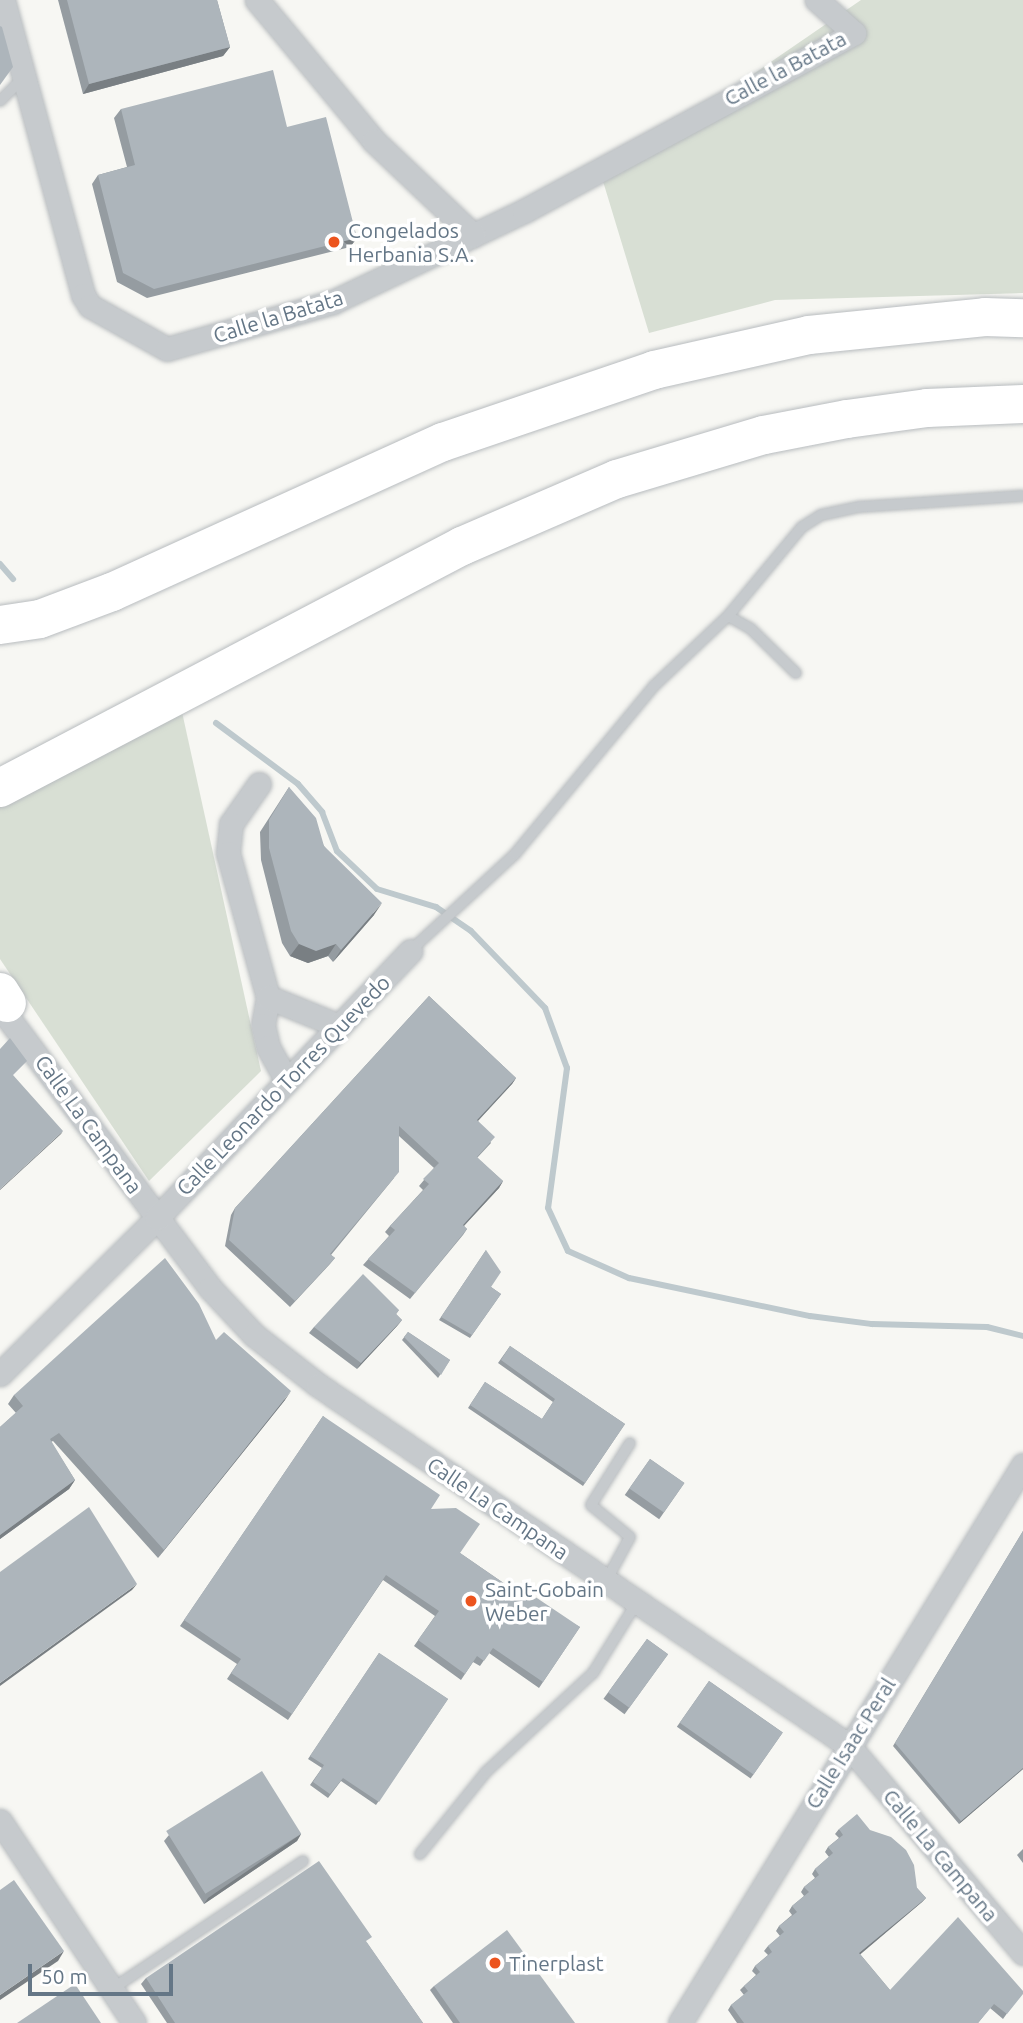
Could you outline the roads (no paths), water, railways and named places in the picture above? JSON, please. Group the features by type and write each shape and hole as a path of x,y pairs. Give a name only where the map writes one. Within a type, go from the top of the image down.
{"highway":[{"path":"0,625 40,619 112,593 443,442 654,370 809,335 960,319 1023,318"},
{"path":"0,788 462,546 617,479 764,435 847,419 927,408 1023,404"}],"street":[{"name":"Calle la Batata","path":"2,0 52,183 90,306 167,349 333,302 473,235 854,33 817,0"},
{"path":"257,0 374,141 473,235"},
{"path":"260,784 231,824 228,853 268,997 263,1025 268,1047 287,1081"},
{"name":"Calle Leonardo Torres Quevedo","path":"0,1374 157,1218 410,951"},
{"path":"268,997 339,1026"},
{"name":"Calle La Campana","path":"4,1004 157,1218 210,1288 254,1335 318,1385 848,1745 1023,1953"},
{"name":"Calle Isaac Peral","path":"680,2023 848,1745 1023,1465"},
{"path":"0,1821 134,2023"}],"lane":[{"path":"0,101 24,77"},
{"path":"410,951 515,854 654,686 728,616 802,527 821,515 921,499 1023,496"},
{"path":"728,616 751,629 796,673"},
{"path":"606,1580 630,1537 591,1505 629,1443"},
{"path":"420,1854 486,1772 593,1672 637,1602"},
{"path":"112,1989 303,1861"}],"waterway":[{"path":"0,564 13,579"},
{"path":"216,723 298,784 322,812 337,851 377,889 436,907 471,931 545,1008 567,1068 548,1208 568,1251 629,1278 810,1316 872,1324 987,1327 1023,1336"}],"place":[{"name":"Congelados Herbania S.A.","path":"334,242"},
{"name":"Saint-Gobain Weber","path":"471,1601"},
{"name":"Tinerplast","path":"495,1963"}]}
